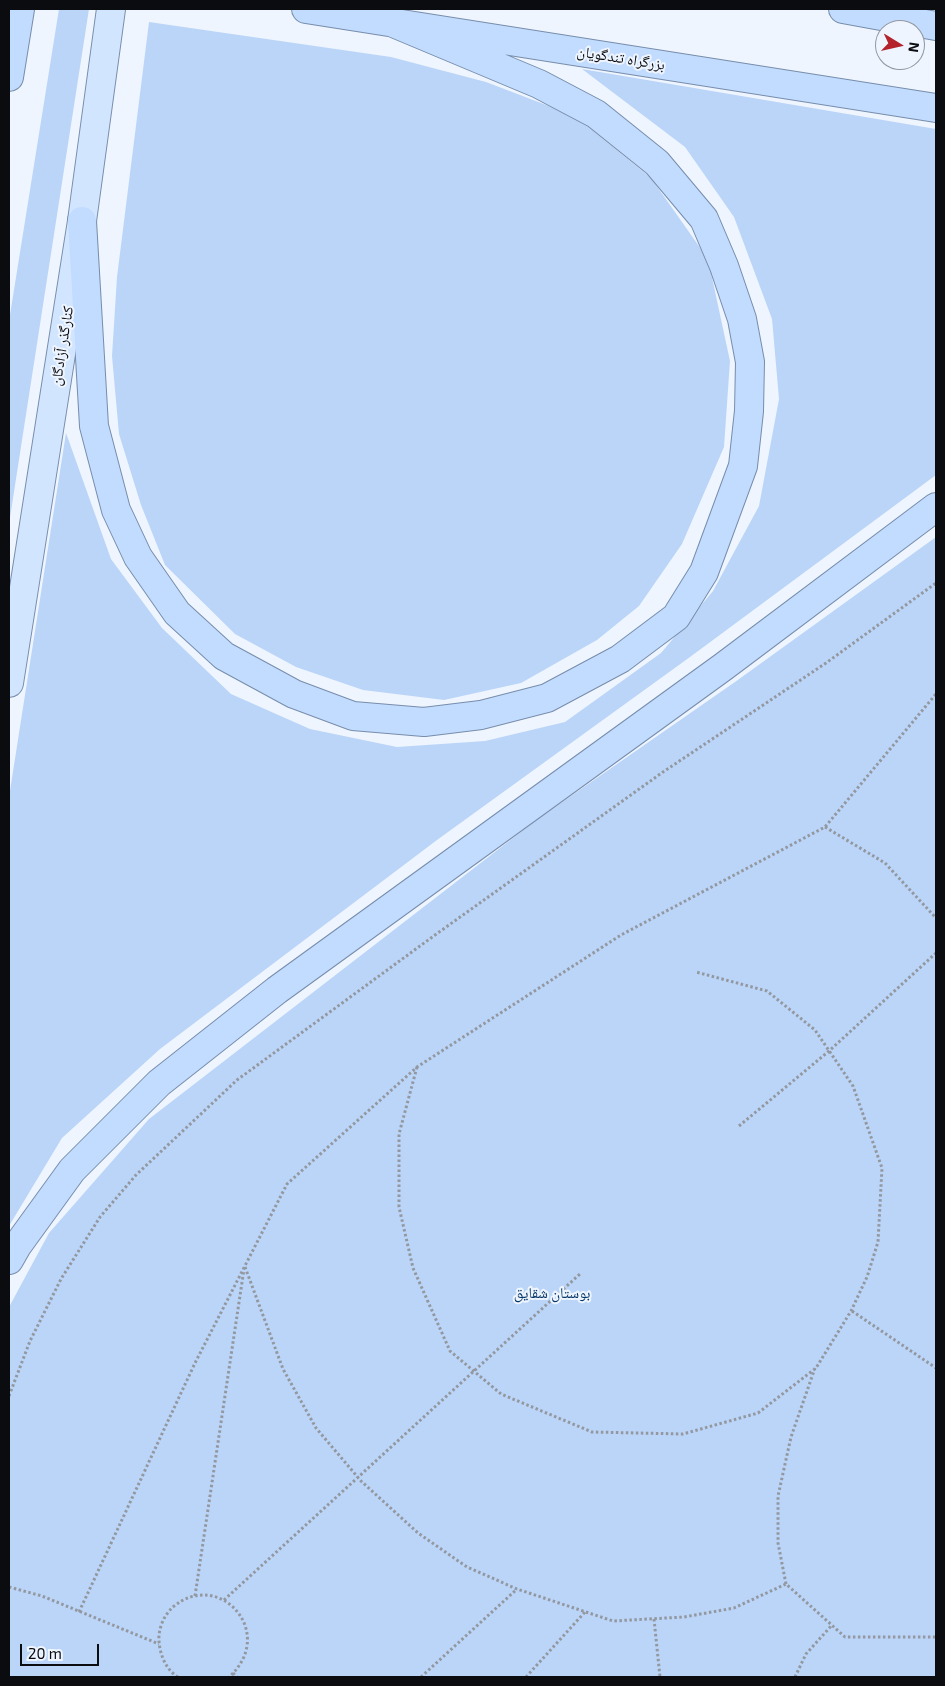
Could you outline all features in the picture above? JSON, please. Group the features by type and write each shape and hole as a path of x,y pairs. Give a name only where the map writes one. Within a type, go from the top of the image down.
{"highway":[{"path":"9,77 20,9"},
{"name":"بزرگراه تندگویان","path":"306,9 936,108"},
{"path":"843,9 936,26"},
{"path":"82,221 94,426 116,510 138,558 177,613 224,656 294,694 353,716 424,722 481,715 547,698 620,659 676,617 704,572 743,466 749,411 750,362 742,319 724,266 704,219 657,163 596,114 539,84 391,22"},
{"path":"9,1260 72,1170 159,1083 277,990 723,668 936,507"}],"main road":[{"name":"کنارگذر آزادگان","path":"9,683 82,221 111,9"}],"path":[{"path":"9,1396 30,1341 61,1279 100,1217 136,1175 237,1080 663,772 826,663 936,583"},
{"path":"79,1612 195,1363 287,1184 418,1067 621,935 825,827 936,694"},
{"path":"825,827 885,864 936,918"},
{"path":"739,1126 829,1051 936,953"},
{"path":"696,972 767,991 815,1030 852,1086 882,1168 878,1242 867,1277 852,1311 816,1368 791,1437 778,1496 778,1543 786,1584 845,1637 936,1637"},
{"path":"418,1067 399,1134 399,1207 413,1268 450,1351 501,1394 592,1432 683,1434 758,1413 816,1368"},
{"path":"244,1266 283,1370 316,1428 359,1478 418,1533 467,1566 517,1588 613,1622 684,1617 734,1608 786,1584"},
{"path":"195,1596 244,1266"},
{"path":"224,1600 581,1273"},
{"path":"852,1311 936,1368"},
{"path":"9,1587 42,1596 159,1644"},
{"path":"421,1677 517,1588"},
{"path":"176,1677 166,1665 160,1652 159,1644 162,1623 170,1611 180,1602 195,1596 210,1596 224,1600 236,1610 245,1623 248,1638 246,1653 240,1667 229,1677"},
{"path":"526,1677 584,1612"},
{"path":"654,1619 660,1677"},
{"path":"795,1677 806,1654 832,1625"},
{"path":"233,1673 237,1677"}],"green space":[{"path":"59,9 89,9 9,524 9,321"},
{"path":"149,22 391,57 486,82 575,116 651,178 708,259 730,361 724,447 682,544 639,606 597,640 521,683 444,700 363,690 296,667 235,634 165,565 141,505 119,434 112,356 117,277"},
{"path":"582,69 936,129 936,475 690,657 437,840 160,1049 62,1138 9,1226 9,797 66,433 111,559 162,628 231,694 310,729 397,747 485,741 565,722 661,653 713,591 759,506 779,399 772,319 734,217 685,147"},
{"name":"بوستان شقایق","path":"936,537 936,1677 9,1677 9,1307 49,1233 149,1119 535,821 735,682"}]}
